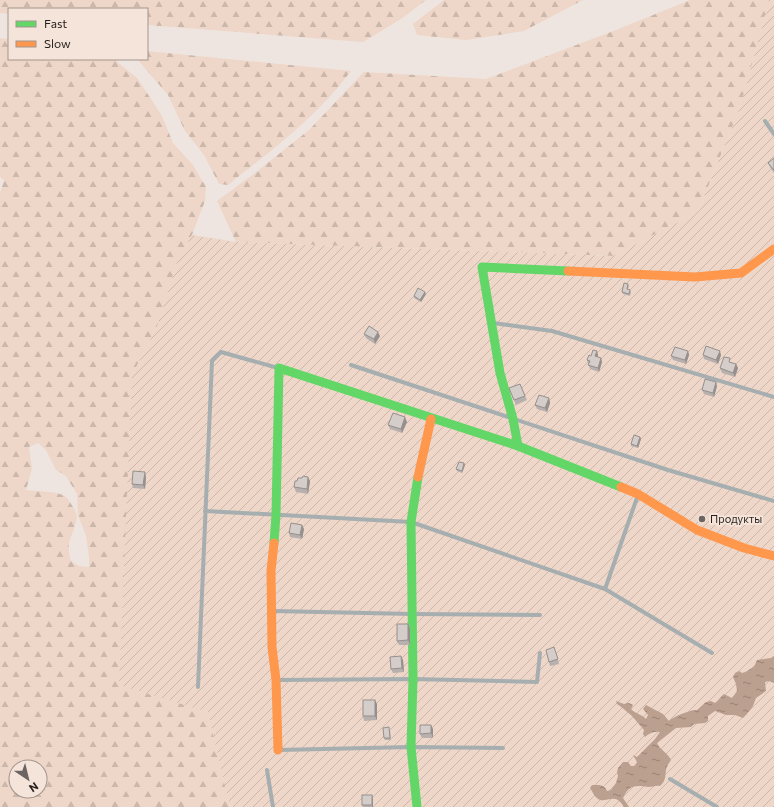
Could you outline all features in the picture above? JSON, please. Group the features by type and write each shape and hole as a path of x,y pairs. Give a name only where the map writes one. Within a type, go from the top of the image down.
{"street":[{"path":"518,446 513,419 500,373 482,267 695,277 741,273 774,249"},
{"path":"278,750 276,680 272,647 271,570 276,515 279,368 518,446 638,494 697,530 744,548 774,556"},
{"path":"417,807 411,747 413,679 411,522 419,469 431,418"}],"lane":[{"path":"765,121 774,134"},
{"path":"491,323 552,331 774,397"},
{"path":"198,687 212,361 221,352 279,368"},
{"path":"351,365 668,470 774,501"},
{"path":"606,589 638,494"},
{"path":"205,511 411,522 606,589 712,653"},
{"path":"272,611 540,615"},
{"path":"276,680 413,679 537,682 540,653"},
{"path":"278,750 411,747 503,748"},
{"path":"267,770 273,807"},
{"path":"670,779 716,807"}],"green space":[{"path":"0,0 426,0 401,19 363,42 148,25 148,8 8,8 8,14 0,13"},
{"path":"444,0 583,0 524,31 466,40 417,35 413,24"},
{"path":"690,0 769,0 741,105 698,212 613,256 236,242 217,201 309,130 364,72 486,79 616,30"},
{"path":"769,0 774,0 774,807 230,807 208,712 119,685 132,375 157,327 177,262 192,235 236,242 613,256 698,212 741,105"},
{"path":"0,38 8,39 8,60 115,60 138,79 162,116 173,143 193,165 206,187 205,201 192,235 177,262 157,327 132,375 230,807 0,807 0,193 4,180 0,177","holes":["38,443 46,450 56,470 66,476 77,494 78,515 86,536 89,567 79,566 71,561 69,555 69,545 77,516 68,499 58,493 26,490 32,469 29,447"]},
{"path":"148,51 351,71 338,88 309,118 228,185 219,184 204,155 185,131 168,95 138,60 148,60"}],"water":[{"path":"774,656 774,683 769,681 765,682 766,691 756,698 753,706 743,718 735,715 726,715 715,711 708,716 708,721 705,723 694,724 691,727 676,728 657,743 671,760 666,769 664,780 660,786 636,786 630,788 623,798 629,807 624,807 621,802 614,799 601,800 595,796 590,788 592,785 601,785 605,787 607,791 611,790 616,783 618,768 623,762 628,762 631,766 635,766 637,762 633,755 637,757 660,732 648,734 645,737 643,734 644,730 632,716 617,704 616,701 633,705 631,709 646,719 648,715 643,709 646,705 663,714 669,721 674,717 697,710 706,702 711,701 715,703 724,694 732,698 737,691 733,677 735,673 739,671 744,673 754,667 757,660 771,658"}],"building":[{"path":"774,158 774,170 768,163"},
{"path":"624,283 628,284 627,289 630,290 629,294 622,292"},
{"path":"418,288 425,292 420,300 414,296"},
{"path":"369,326 378,332 374,339 364,334"},
{"path":"706,346 720,351 716,360 703,355"},
{"path":"675,347 688,351 685,360 671,356"},
{"path":"593,350 597,351 595,356 601,358 598,368 588,365 590,361 587,360 589,355 591,356"},
{"path":"724,357 730,358 729,362 736,364 733,373 720,368"},
{"path":"705,379 716,382 713,393 702,390"},
{"path":"520,384 525,396 514,400 509,388"},
{"path":"539,395 549,398 545,408 535,405"},
{"path":"393,413 405,417 401,429 388,425"},
{"path":"634,435 640,437 637,446 631,444"},
{"path":"459,462 464,463 462,471 456,469"},
{"path":"133,471 145,472 143,485 132,484"},
{"path":"303,476 308,477 307,489 294,487 295,481"},
{"path":"291,523 302,525 300,535 289,533"},
{"path":"397,624 408,624 408,640 397,641"},
{"path":"554,647 558,659 549,662 546,650"},
{"path":"401,656 402,668 391,669 390,657"},
{"path":"363,700 375,700 375,716 363,716"},
{"path":"420,725 431,725 431,733 420,734"},
{"path":"389,727 390,738 384,738 383,728"},
{"path":"362,795 372,795 372,805 362,805"}],"traffic: fast":[{"path":"518,446 513,419 500,373 482,267 568,271"},
{"path":"274,543 279,368 518,446 621,487"},
{"path":"417,807 411,747 413,679 411,522 418,477"}],"traffic: slow":[{"path":"568,271 695,277 741,273 774,249"},
{"path":"418,477 431,419"},
{"path":"621,487 638,494 697,530 744,548 774,556"},
{"path":"274,543 271,571 272,647 276,680 278,750"}],"place":[{"name":"Продукты","path":"702,519"}]}
